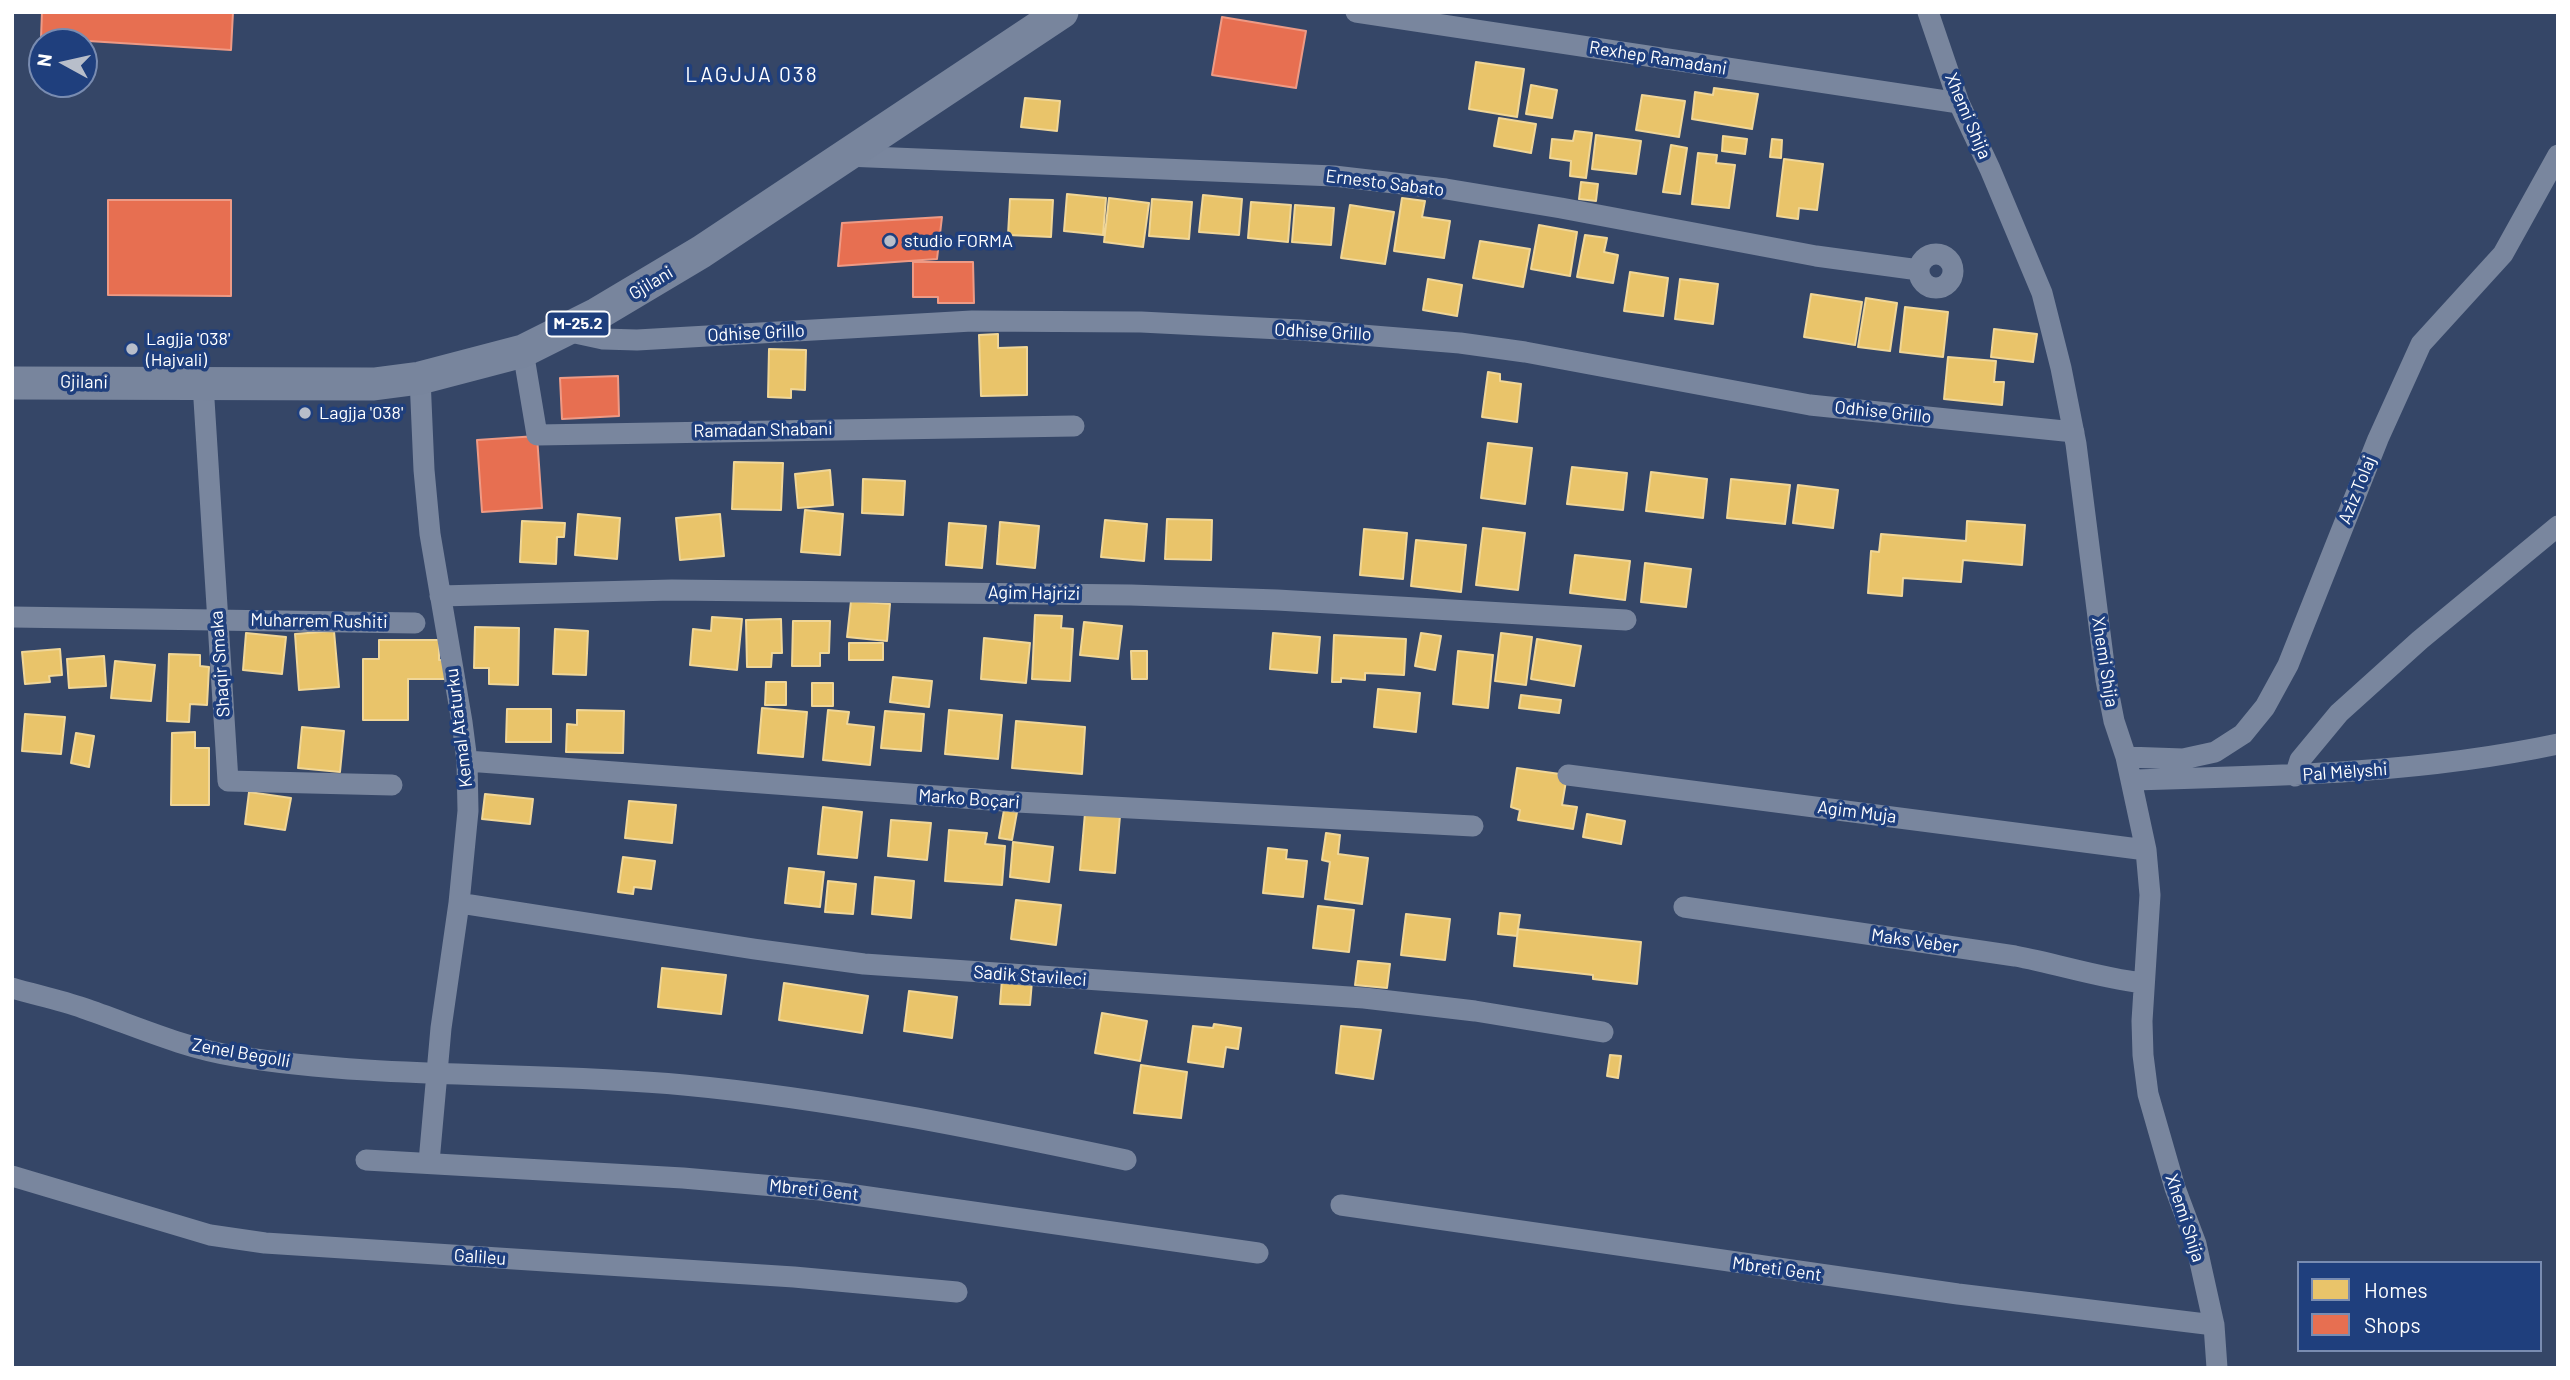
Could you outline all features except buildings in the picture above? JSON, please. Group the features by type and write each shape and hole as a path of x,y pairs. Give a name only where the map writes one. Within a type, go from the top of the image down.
{"main road":[{"name":"Gjilani","path":"12,383 362,384 420,378 523,351 566,331 702,252 1062,12"}],"street":[{"name":"Rexhep Ramadani","path":"1356,12 1959,103"},
{"name":"Xhemi Shija","path":"1928,12 1959,103 2042,293 2062,368 2074,432 2106,680 2146,850 2150,895 2143,983 2143,1055 2148,1094 2175,1188 2196,1244 2214,1325 2217,1368"},
{"name":"Aziz Tolaj","path":"2126,757 2183,759 2215,752 2243,734 2265,707 2288,665 2378,439 2421,344 2503,254 2558,155"},
{"name":"Ernesto Sabato","path":"844,156 1334,176 1446,189 1816,256 1919,270"},
{"name":"Odhise Grillo","path":"566,331 603,339 637,340 972,321 1058,320 1380,335 1525,352 1810,405 2074,432"},
{"name":"Ramadan Shabani","path":"523,351 537,435 1074,426"},
{"name":"Kemal Ataturku","path":"420,378 430,534 467,761 468,811 429,1162"},
{"name":"Shaqir Smaka","path":"203,384 228,781 392,785"},
{"path":"2295,776 2300,760 2339,713 2420,640 2558,526"},
{"name":"Agim Hajrizi","path":"440,596 672,590 1118,595 1277,600 1626,620"},
{"name":"Muharrem Rushiti","path":"12,617 415,622"},
{"name":"Pal Mëlyshi","path":"2131,780 2295,776 2390,770 2473,760 2558,744"},
{"name":"Marko Boçari","path":"467,761 1003,802 1472,826"},
{"name":"Agim Muja","path":"1568,775 2146,850"},
{"name":"Sadik Stavileci","path":"459,903 864,964 1364,998 1475,1011 1603,1032"},
{"name":"Maks Veber","path":"1684,907 2015,956 2111,979 2143,983"},
{"name":"Zenel Begolli","path":"12,988 82,1008 178,1042 233,1056 437,1074"},
{"path":"437,1074 562,1076 795,1097 905,1115 1126,1160"},
{"name":"Mbreti Gent","path":"366,1160 683,1178 820,1190 1258,1253"},
{"name":"Galileu","path":"12,1176 210,1235 265,1243 780,1276 957,1292"},
{"name":"Mbreti Gent","path":"1341,1205 1958,1294 2214,1325"}],"place":[{"name":"studio FORMA","path":"890,241"},
{"name":"Lagjja '038' (Hajvali)","path":"132,349"},
{"name":"Lagjja '038'","path":"305,413"}],"district":[{"name":"LAGJJA 038","path":"752,75"}]}
